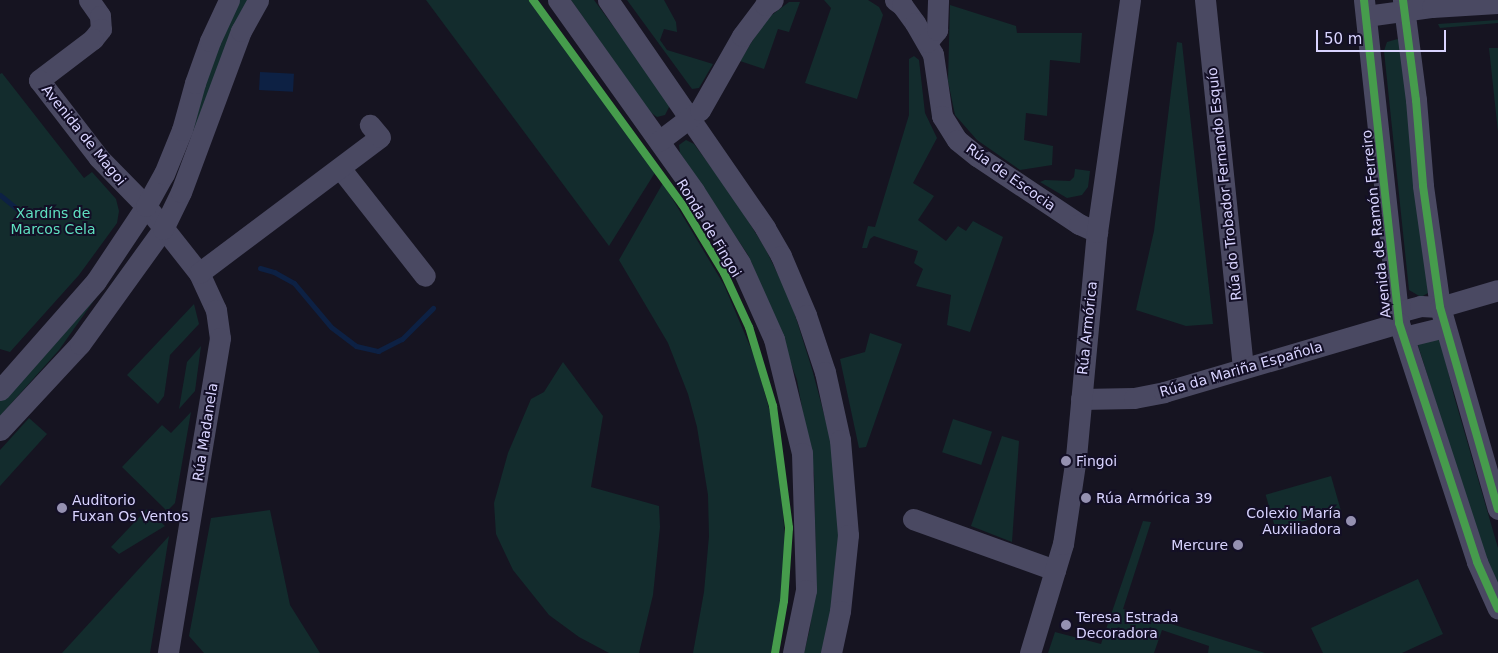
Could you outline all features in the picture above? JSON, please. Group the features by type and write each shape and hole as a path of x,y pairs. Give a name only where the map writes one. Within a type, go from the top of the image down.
{"street":[{"name":"Avenida de Magoi","path":"88,0 100,16 101,29 93,39 39,80 99,158 146,206 163,229"},
{"path":"0,389 96,281 146,206 164,174 182,130 204,58 229,0"},
{"path":"0,430 80,344 163,229 188,176 241,31 258,0"},
{"name":"Ronda de Fingoi","path":"558,0 659,141 740,263 774,339 802,453 806,590 793,653"},
{"path":"608,0 765,228 781,256 806,314 826,372 840,440 848,535 840,611 831,653"},
{"path":"659,141 700,110 707,101 742,36 765,4 773,0"},
{"path":"927,42 937,30 938,0"},
{"name":"Rúa Armórica","path":"1030,653 1063,544 1076,457 1097,232 1130,0"},
{"name":"Rúa do Trobador Fernando Esquío","path":"1205,0 1243,368"},
{"name":"Rúa de Escocia","path":"902,2 933,54 942,116 957,140 977,156 1079,224 1097,232"},
{"path":"1365,8 1432,7 1498,3"},
{"path":"1404,6 1416,100 1423,186 1442,317 1498,509"},
{"name":"Avenida de Ramón Ferreiro","path":"1365,8 1400,324 1477,562 1498,609"},
{"path":"199,273 380,137 370,125"},
{"path":"340,168 425,276"},
{"name":"Rúa Madanela","path":"163,229 199,273 216,310 220,338 168,653"},
{"path":"1442,317 1498,290"},
{"name":"Avenida de Ramón Ferreiro","path":"1400,324 1420,306 1442,317"},
{"name":"Rúa da Mariña Española","path":"1081,399 1134,398 1164,392 1400,324"},
{"path":"913,519 1055,570"}],"green space":[{"path":"234,0 249,0 192,135 209,67"},
{"path":"426,0 529,0 656,171 609,246"},
{"path":"571,0 594,0 665,96 670,105 665,115 657,117 650,112"},
{"path":"627,0 664,0 676,22 677,32 664,29 660,40 667,50 713,64 699,88 692,89"},
{"path":"824,0 868,0 879,7 883,15 857,99 805,83 831,8"},
{"path":"789,2 800,2 789,32 778,29 764,69 740,61 765,20"},
{"path":"950,5 1016,26 1017,33 1082,33 1080,63 1050,60 1047,116 1026,113 1024,140 1053,146 1052,165 1020,170 977,140 955,115 948,81"},
{"path":"1498,20 1498,23 1440,28 1438,24"},
{"path":"1401,38 1428,293 1421,297 1409,290 1384,51 1387,42"},
{"path":"1177,42 1182,43 1213,324 1186,326 1136,310 1154,231"},
{"path":"1489,48 1498,48 1498,132"},
{"path":"914,56 919,60 925,113 937,138 913,183 934,196 918,220 946,241 958,226 966,231 973,221 1003,237 970,332 947,325 951,295 916,286 923,269 914,263 918,251 874,236 870,239 867,248 862,248 868,226 875,227 909,115 909,59"},
{"name":"Xardíns de Marcos Cela","path":"2,73 84,178 92,172 116,199 119,211 117,223 79,275 10,352 0,349 0,74"},
{"path":"686,140 694,144 732,195 765,248 790,299 812,369 833,448 839,538 830,616 823,653 804,653 810,628 816,567 814,474 797,380 772,312 748,255 680,153 679,145"},
{"path":"1075,169 1090,171 1088,187 1082,195 1067,198 1040,182 1045,180 1070,181 1074,177"},
{"path":"663,183 724,285 755,358 773,423 781,482 785,543 781,602 771,653 693,653 704,592 709,536 708,495 697,427 688,394 668,343 619,260"},
{"path":"131,248 59,350 0,416 0,399"},
{"path":"194,304 199,324 170,355 164,396 158,404 127,375"},
{"path":"870,333 902,344 866,447 859,448 840,359 865,352"},
{"path":"1439,334 1454,396 1498,548 1498,589 1484,557 1417,342"},
{"path":"201,346 195,391 179,409 187,362"},
{"path":"563,362 603,416 591,487 659,506 660,527 653,595 639,653 609,653 579,637 549,615 513,570 496,534 494,503 508,453 531,399 544,392"},
{"path":"191,412 175,503 167,511 122,467 162,425 171,433"},
{"path":"29,418 47,434 0,486 0,450"},
{"path":"953,419 992,432 981,465 942,452"},
{"path":"1002,436 1019,441 1012,542 971,526"},
{"path":"1331,476 1341,511 1276,529 1266,495"},
{"path":"147,509 165,526 119,554 111,547"},
{"path":"270,510 290,605 320,653 204,653 189,636 211,518"},
{"path":"1143,521 1151,522 1123,609 1265,653 1208,653 1209,646 1162,630 1154,653 1048,653 1055,632 1101,644"},
{"path":"169,536 150,653 62,653"},
{"path":"1418,579 1443,634 1402,653 1323,653 1311,628"}],"water":[{"path":"260,72 294,74 293,92 259,90"}],"waterway":[{"path":"0,195 17,209"},
{"path":"260,268 274,272 294,283 331,327 356,346 378,351 402,339 433,308"}],"cycle path":[{"path":"533,0 682,204 724,273 749,327 773,406 789,528 784,601 775,653"},
{"path":"1364,0 1399,323 1477,562 1498,609"},
{"path":"1403,0 1416,100 1423,186 1440,307 1498,509"}],"place":[{"name":"Fingoi","path":"1066,461"},
{"name":"Rúa Armórica 39","path":"1086,498"},
{"name":"Auditorio Fuxan Os Ventos","path":"62,508"},
{"name":"Colexio María Auxiliadora","path":"1351,521"},
{"name":"Mercure","path":"1238,545"},
{"name":"Teresa Estrada Decoradora","path":"1066,625"}]}
